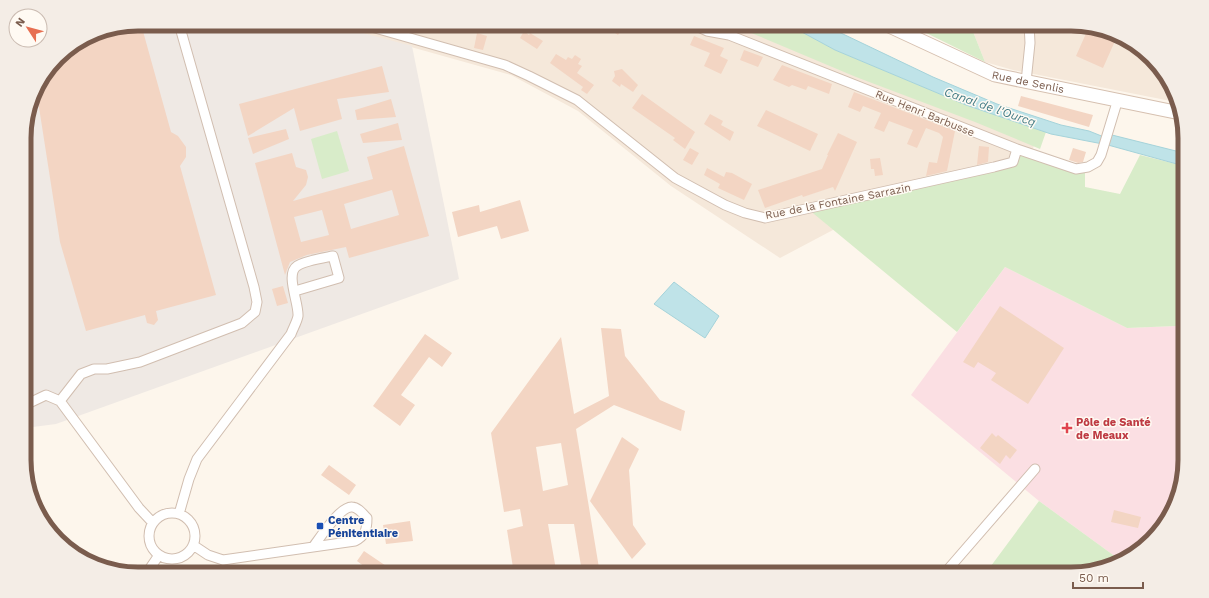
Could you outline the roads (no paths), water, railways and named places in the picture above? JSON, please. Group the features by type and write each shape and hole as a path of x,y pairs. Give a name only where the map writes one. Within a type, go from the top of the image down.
{"main road":[{"name":"Rue de Senlis","path":"900,31 995,75 1118,99 1175,113"}],"street":[{"path":"60,401 81,374 94,369 107,369 140,362 242,323 255,312 256,302 254,287 181,31"},
{"name":"Rue de la Fontaine Sarrazin","path":"386,31 505,65 529,76 577,100 675,178 725,205 745,213 766,218 994,168 1013,162 1017,149"},
{"name":"Rue Henri Barbusse","path":"707,31 729,35 1017,149 1076,169 1088,167 1097,162 1103,149 1118,99"},
{"path":"724,31 729,35"},
{"path":"1026,82 1030,43 1029,31"},
{"path":"179,514 189,479 197,459 291,334 298,318 295,291 290,278 292,272 297,266 333,256 339,278 295,291"},
{"path":"31,401 46,395 60,401 139,508 154,523"},
{"path":"950,567 1035,469"},
{"path":"193,545 208,555 223,560 355,541 362,537 367,528 366,518 358,510 352,507 343,509 313,547"},
{"path":"179,514 191,523 195,538 193,545 190,551 179,558 172,559 159,555 151,544 149,537 154,523 165,515 179,514"},
{"path":"151,567 159,555"}],"water":[{"name":"Canal de l'Ourcq","path":"800,31 837,31 933,77 997,104 1061,125 1089,131 1109,139 1112,135 1178,152 1178,164 1108,145 1051,134 966,105 835,50"},
{"path":"674,282 719,316 705,338 654,304"}],"place":[{"name":"Pôle de Santé de Meaux","path":"1067,428"},
{"name":"Centre Pénitentiaire","path":"320,526"}]}
